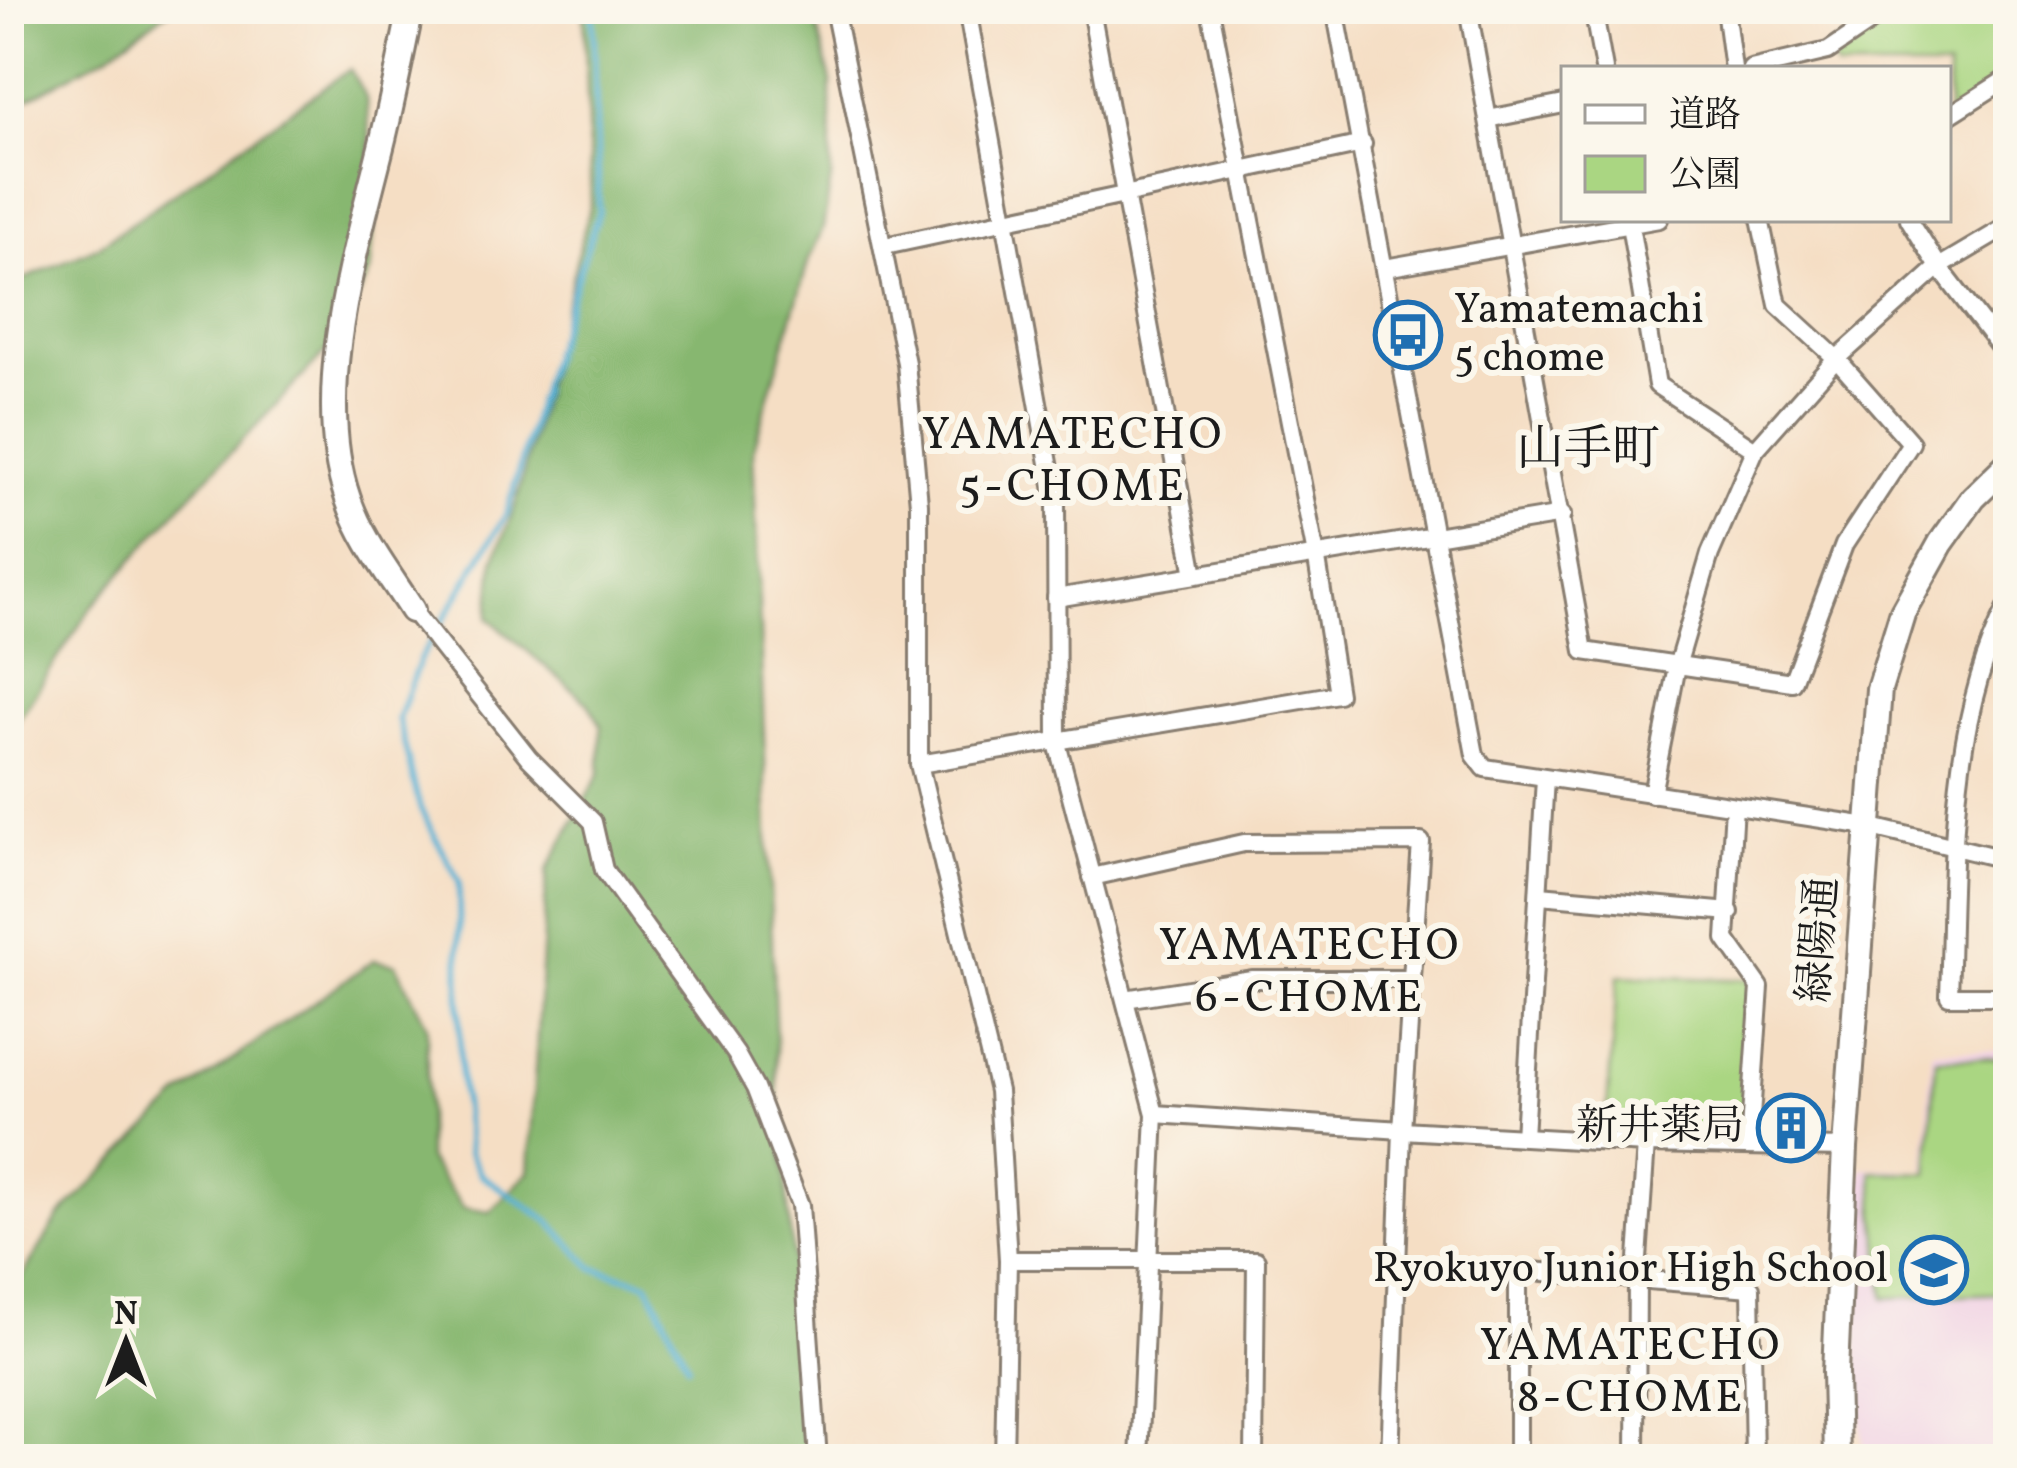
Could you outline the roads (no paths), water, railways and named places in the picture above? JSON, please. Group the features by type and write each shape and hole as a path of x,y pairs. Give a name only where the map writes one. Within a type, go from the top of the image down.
{"street":[{"path":"411,9 349,274 337,360 340,467 355,516 418,618 529,758 593,822 604,871 736,1054 755,1088 800,1205 818,1459"},
{"path":"834,9 906,363 919,504 919,764 998,1091 1008,1261 1004,1459"},
{"path":"967,9 1056,502 1058,743 1155,1114 1139,1459"},
{"path":"1091,9 1195,575"},
{"path":"919,764 1338,694 1316,555 1210,9"},
{"path":"1335,9 1475,755 1486,768 1868,826 2008,860"},
{"path":"1468,9 1584,651 1792,682 1844,545 1911,443 1837,358 1778,305 1761,222"},
{"path":"1593,9 1603,66"},
{"path":"1725,9 1733,66"},
{"path":"1764,66 1828,51 1889,9"},
{"path":"1951,114 2008,78"},
{"path":"1488,119 1561,105"},
{"path":"885,246 1363,144"},
{"path":"1385,268 1644,222"},
{"path":"1911,222 2008,357"},
{"path":"1630,225 1658,385 1755,450"},
{"path":"1652,794 1677,666 1710,554 1755,450 1837,358 1940,267 2008,226"},
{"name":"緑陽通","path":"1838,1459 1835,1372 1845,1148 1879,689 1903,611 1973,498 2008,464"},
{"path":"1056,598 1562,515"},
{"path":"2008,606 1975,682 1954,847 1948,995 2008,996"},
{"path":"1524,1137 1545,778"},
{"path":"1734,806 1726,939 1760,987 1749,1146"},
{"path":"1092,877 1244,843 1421,842 1402,1130 1390,1459"},
{"path":"1540,895 1730,912"},
{"path":"1124,999 1252,979 1412,979"},
{"path":"1155,1114 1646,1144 1845,1148"},
{"path":"1636,1459 1637,1279 1646,1144"},
{"path":"1008,1261 1256,1260 1254,1459"},
{"path":"1518,1459 1518,1270 1751,1288 1754,1459"}],"waterway":[{"path":"593,9 599,211 543,381 507,513 419,661 398,719 420,808 459,881 460,1075 469,1153 481,1175 549,1221 593,1268 648,1283 688,1365"}],"place":[{"name":"Yamatemachi 5 chome","path":"1408,335"},
{"name":"新井薬局","path":"1791,1128"},
{"name":"Ryokuyo Junior High School","path":"1934,1270"}],"district":[{"name":"山手町","path":"1588,451"},
{"name":"YAMATECHO 5-CHOME","path":"1073,462"},
{"name":"YAMATECHO 6-CHOME","path":"1310,973"},
{"name":"YAMATECHO 8-CHOME","path":"1631,1373"}]}
